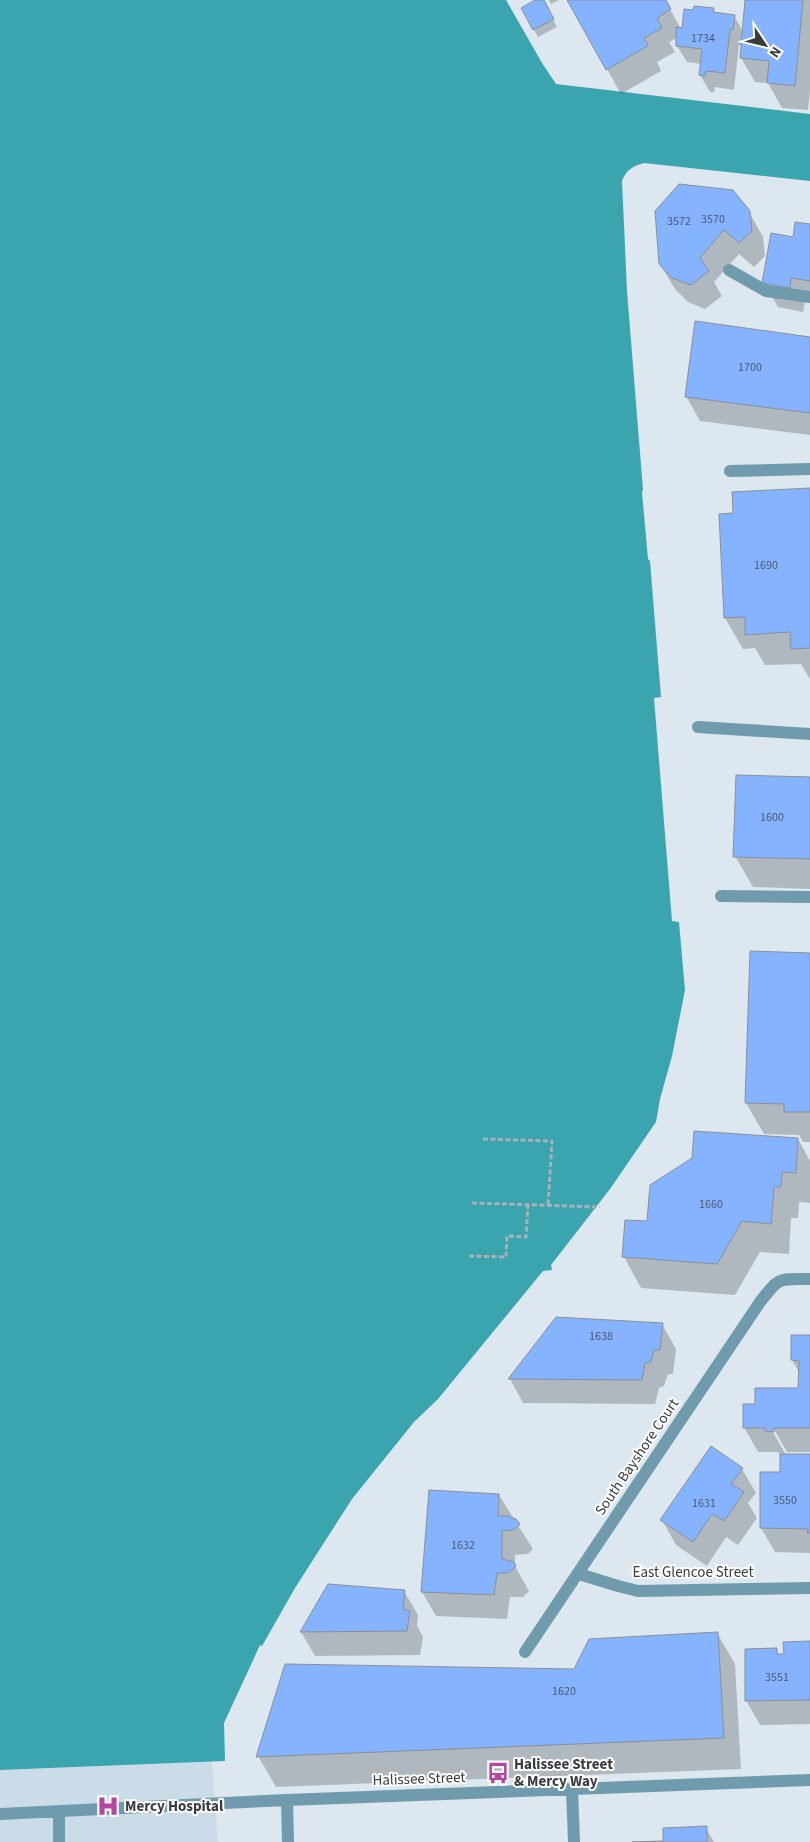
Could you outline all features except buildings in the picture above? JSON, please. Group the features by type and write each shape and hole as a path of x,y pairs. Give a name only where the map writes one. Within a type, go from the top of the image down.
{"street":[{"path":"729,270 766,291 810,297"},
{"path":"730,471 810,468"},
{"path":"698,727 810,734"},
{"path":"721,896 810,897"},
{"name":"South Bayshore Court","path":"525,1652 760,1302 784,1278 810,1279"},
{"name":"East Glencoe Street","path":"579,1574 638,1591 810,1588"},
{"name":"Halissee Street","path":"0,1814 287,1800 810,1780"},
{"path":"572,1789 574,1842"},
{"path":"287,1800 288,1842"},
{"path":"59,1812 59,1842"}],"path":[{"path":"482,1139 552,1141 548,1206"},
{"path":"472,1202 600,1207"},
{"path":"469,1256 506,1257 507,1236 526,1237 528,1204"}],"shaded area":[{"name":"Mercy Hospital","path":"212,1762 218,1842 0,1842 0,1770"}],"water":[{"path":"0,0 506,0 556,84 810,114 810,181 644,163 630,169 622,181 627,291 642,492 648,559 650,561 661,697 654,698 672,921 679,922 685,990 656,1122 610,1189 551,1265 552,1270 543,1271 438,1399 414,1422 352,1499 295,1588 262,1646 260,1645 224,1723 225,1761 0,1770"}],"place":[{"name":"Halissee Street & Mercy Way","path":"498,1773"},
{"name":"Mercy Hospital","path":"108,1806"}]}
